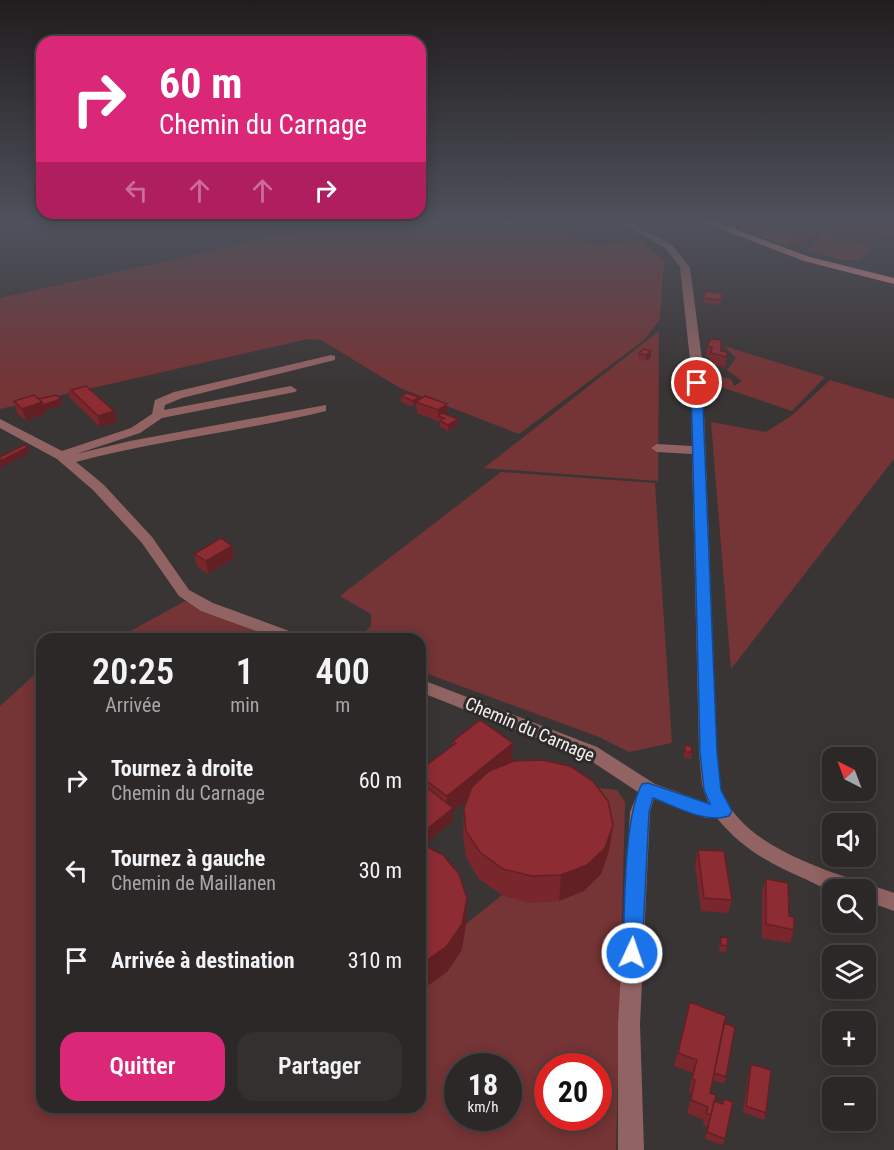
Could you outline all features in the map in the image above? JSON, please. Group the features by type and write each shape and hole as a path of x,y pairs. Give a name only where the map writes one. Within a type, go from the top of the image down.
{"main road":[{"path":"873,276 894,281"}],"street":[{"path":"686,276 696,360 708,752 712,790 723,811 739,831 761,848 798,867 829,879"},
{"path":"158,415 159,403 178,395 331,358"},
{"path":"65,458 84,444 124,437 144,428 158,415 291,390"},
{"path":"65,458 256,420 281,418 322,408"},
{"path":"0,423 65,458 98,487 147,540 184,593 207,607 278,633"},
{"path":"657,448 699,450"},
{"name":"Chemin du Carnage","path":"426,687 591,752 648,789 706,810 723,811"},
{"path":"632,1150 629,1024 640,812 648,789"},
{"path":"876,896 894,902"}],"shaded area":[{"path":"100,276 663,276 660,319 644,340 519,434 400,388 321,340 308,339 0,409 0,298"},
{"path":"659,331 658,481 484,468 645,342"},
{"path":"724,346 825,377 792,411 709,383 708,374 731,379 734,386 742,381 727,370 736,358"},
{"path":"830,380 894,399 894,459 731,669 711,422 766,432 791,416"},
{"path":"501,472 655,483 672,743 629,752 599,737 426,673 426,633 363,633 371,626 371,614 340,596"},
{"path":"185,601 266,633 127,633"},
{"path":"36,673 36,1113 426,1113 426,986 447,972 466,924 502,895 531,901 555,901 578,892 601,874 509,778 617,790 625,802 616,1150 0,1150 0,706"}],"building":[{"path":"706,291 723,294 721,300 703,298"},
{"path":"711,339 721,340 721,351 727,352 727,357 711,353 712,347 707,346"},
{"path":"644,349 651,351 646,355 639,353"},
{"path":"86,386 114,411 98,416 71,390"},
{"path":"407,393 419,397 413,401 401,396"},
{"path":"34,395 42,402 22,409 14,401"},
{"path":"56,395 61,399 43,405 39,399"},
{"path":"425,396 447,404 438,410 416,402"},
{"path":"442,413 458,419 448,425 440,421 444,418 438,416"},
{"path":"24,445 28,447 0,461 0,457"},
{"path":"221,538 232,546 206,561 194,554"},
{"path":"480,720 513,743 447,796 426,780 426,766 456,743 453,741"},
{"path":"685,745 691,746 692,752 685,752"},
{"path":"542,760 570,766 593,781 608,801 613,825 605,848 587,865 561,875 532,876 503,869 480,852 466,831 464,808 472,787 489,771 514,761"},
{"path":"426,787 453,808 426,830"},
{"path":"426,846 443,855 459,874 467,898 462,924 447,946 426,961"},
{"path":"698,850 724,851 732,900 704,898"},
{"path":"766,879 788,883 789,916 794,917 794,930 766,924"},
{"path":"721,937 728,938 727,946 721,945"},
{"path":"690,1002 726,1016 710,1093 716,1095 711,1115 706,1113 708,1107 691,1100 695,1080 692,1078 697,1060 678,1053"},
{"path":"724,1023 735,1027 726,1077 714,1073"},
{"path":"751,1064 771,1070 766,1113 746,1106"},
{"path":"724,1099 733,1102 725,1139 707,1132 714,1101 723,1104"}],"route":[{"path":"632,953 640,812 648,789 706,810 723,811 712,790 708,752 697,383"}]}
